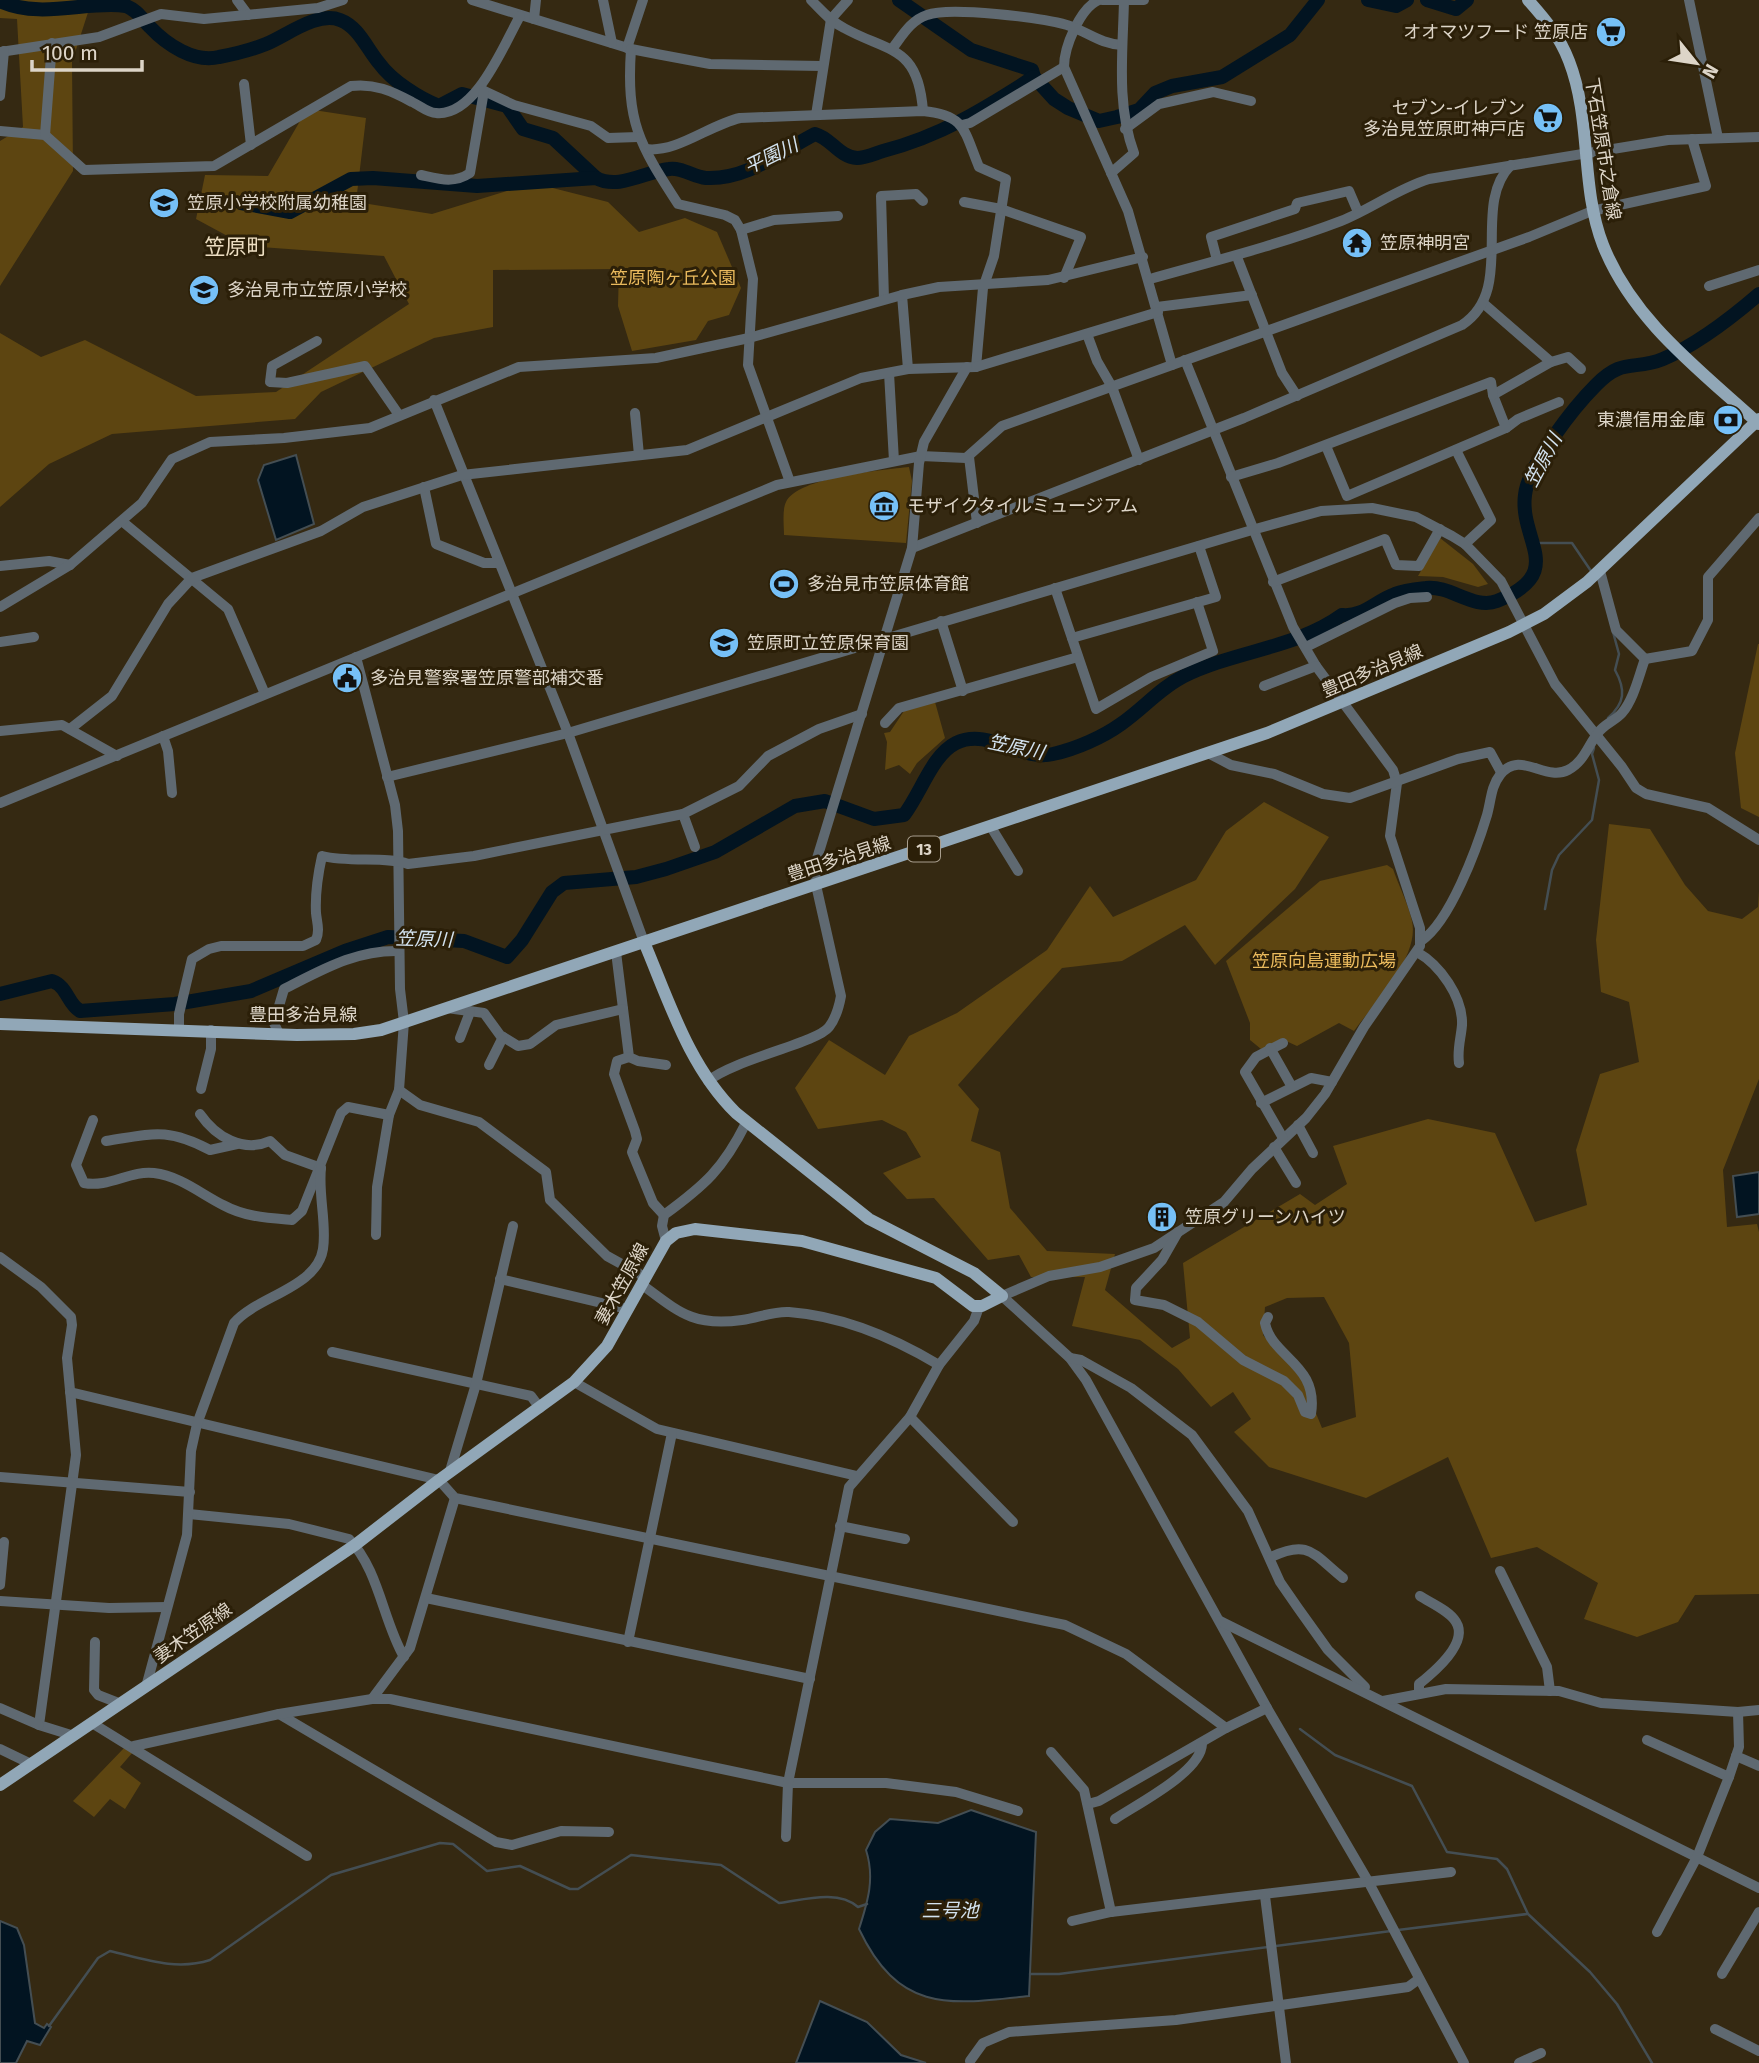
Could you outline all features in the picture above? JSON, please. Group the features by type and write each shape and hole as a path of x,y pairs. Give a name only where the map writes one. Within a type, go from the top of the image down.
{"main road":[{"name":"下石笠原市之倉線","path":"1528,0 1554,32 1570,63 1579,101 1592,211 1604,245 1625,288 1642,314 1668,341 1758,421"},
{"name":"豊田多治見線","path":"0,1024 279,1034 354,1034 404,1023 1208,753 1342,703 1544,614 1600,571 1758,421"},
{"path":"644,942 695,1059 708,1081 746,1123 870,1219 974,1273 1003,1296 979,1307"},
{"name":"妻木笠原線","path":"0,1785 355,1545 450,1471 575,1382 595,1363 666,1241 676,1233 695,1229 750,1233 823,1245 936,1278 968,1304 979,1307"}],"street":[{"path":"237,0 248,15"},
{"path":"0,96 2,52 99,37 161,14 204,19 318,8 342,0"},
{"path":"472,0 486,2 520,16 629,48 710,64 822,66"},
{"path":"534,19 537,0"},
{"path":"603,0 612,43"},
{"path":"643,0 629,48 628,87 638,137 678,204 725,215 735,220 741,230 753,279 748,338 750,374 768,416 790,482"},
{"path":"811,0 844,28 892,48 904,57 916,82 923,111"},
{"path":"816,116 831,19 848,0"},
{"path":"958,13 959,0"},
{"path":"1144,0 1101,0 1091,5 1065,52 1064,67 1128,211 1150,279 1172,365"},
{"path":"1111,173 1134,153 1123,109 1124,0"},
{"path":"1689,0 1718,138"},
{"path":"892,48 922,17 958,13 1038,19 1076,28 1106,44 1122,45"},
{"path":"421,175 448,181 462,179 470,173 481,94 520,16"},
{"path":"46,135 52,43"},
{"path":"646,149 664,149 722,122 740,118 923,111 945,113 958,121 970,123 1064,67"},
{"path":"244,84 251,145"},
{"path":"0,131 46,135 84,170 214,166 351,86 366,84 391,91 435,114 446,112 481,94 591,126 608,138 638,137"},
{"path":"1125,125 1159,104 1213,92 1238,95 1251,101"},
{"path":"708,1081 719,1072 745,1060 824,1032 833,1021 841,996 816,885 816,865 912,548 924,442 971,367 1006,180 979,167 958,121"},
{"path":"1150,279 1216,260 1237,257 1358,212 1415,183 1585,152 1692,139 1759,137"},
{"path":"0,803 790,482 921,456 969,457 1002,426 1592,211 1706,186 1692,139"},
{"path":"912,548 1297,396 1450,332 1470,320 1483,303 1490,276 1499,182 1511,165"},
{"path":"1216,260 1211,237 1295,209 1297,203 1349,191 1358,212"},
{"path":"884,299 881,196 916,194 923,201"},
{"path":"964,202 1002,209 1081,237 1064,278"},
{"path":"741,230 774,220 838,216"},
{"path":"0,607 70,565 123,522 148,496 166,464 210,442 284,438 370,428 519,367 656,358 748,338 902,295 986,283 1064,278 1143,257"},
{"path":"1237,257 1282,373 1297,396"},
{"path":"1709,286 1759,270"},
{"path":"902,295 908,369"},
{"path":"70,729 112,696 168,604 192,578 321,531 363,507 462,475 687,450 861,378 908,369 971,367 1087,334 1157,309 1252,295"},
{"path":"1483,303 1551,362"},
{"path":"1087,334 1097,361 1112,387 1139,460"},
{"path":"317,341 272,366 270,382 287,383 365,366 399,415"},
{"path":"1493,395 1551,362 1568,358 1581,369"},
{"path":"1185,360 1293,627 1316,666 1384,757 1397,783 1390,836 1421,941"},
{"path":"889,373 894,461"},
{"path":"1231,477 1326,446 1491,382 1493,395 1506,428"},
{"path":"434,400 568,733 644,942"},
{"path":"1326,446 1347,496 1506,428 1518,419 1559,402"},
{"path":"635,413 639,455"},
{"path":"1456,450 1490,520 1465,544"},
{"path":"969,457 977,523"},
{"path":"424,487 436,544 484,563 498,563"},
{"path":"387,777 568,733 1252,530 1321,511 1354,508 1394,512 1440,529 1465,544 1501,581 1555,684 1622,767 1636,789 1646,794 1709,808 1759,840"},
{"path":"1645,659 1692,651 1708,620 1708,577 1759,518"},
{"path":"123,522 228,609 265,694"},
{"path":"1273,582 1385,540 1396,565 1419,566 1440,529"},
{"path":"1072,638 1216,597 1199,546"},
{"path":"0,566 49,561 70,565"},
{"path":"1600,571 1616,630 1645,659"},
{"path":"1055,588 1096,709 1151,677 1213,651 1197,602"},
{"path":"1306,647 1395,603 1410,598 1427,597"},
{"path":"941,621 962,691"},
{"path":"0,642 34,636"},
{"path":"356,657 395,805 399,861 398,927 404,1023 398,1090 389,1115 377,1187 376,1235"},
{"path":"885,723 899,708 1078,657"},
{"path":"1464,2063 1368,1881 1267,1709 1122,1443 1070,1358 1003,1296 1049,1276 1100,1267 1143,1254 1224,1202 1298,1125 1332,1082 1364,1027 1417,952 1421,941 1453,901 1476,846 1494,783 1502,772 1516,764 1531,765 1552,773 1567,770 1582,759 1595,736 1622,713 1645,659"},
{"path":"1264,686 1316,666"},
{"path":"179,1029 179,1014 186,992 190,963 209,949 303,946 316,940 319,933 316,914 318,874 322,856 369,862 399,861 408,864 474,856 683,814 739,786 768,756 819,729 862,714"},
{"path":"0,731 49,724 70,729 117,756"},
{"path":"163,736 168,751 172,793"},
{"path":"1208,753 1231,765 1274,774 1335,797 1350,798 1458,759 1490,751 1502,772"},
{"path":"683,814 695,847"},
{"path":"991,827 1018,871"},
{"path":"279,1034 274,1023 284,989 352,956 377,950 399,951"},
{"path":"615,952 629,1057"},
{"path":"1417,952 1430,959 1457,997 1462,1025 1457,1045 1459,1063"},
{"path":"446,1008 484,1013 503,1037 523,1046 556,1025 623,1009"},
{"path":"460,1038 470,1012"},
{"path":"201,1089 211,1049 211,1030"},
{"path":"489,1065 503,1037"},
{"path":"1283,1043 1270,1048 1246,1068 1252,1089 1283,1138"},
{"path":"1270,1048 1292,1087"},
{"path":"666,1065 638,1062 629,1057 617,1061 614,1074 637,1139 632,1152 650,1195 664,1215 662,1226 666,1241"},
{"path":"1261,1103 1315,1077 1332,1082"},
{"path":"398,1090 420,1105 479,1122 546,1172 550,1200 607,1256 688,1318 708,1322 743,1320 778,1312 838,1320 888,1337 939,1365"},
{"path":"93,1120 76,1165 84,1182 91,1184 155,1173 203,1191 222,1205 251,1216 292,1220 302,1211 341,1113 348,1107 389,1115"},
{"path":"200,1114 221,1136 237,1144 257,1147 270,1141 285,1155 321,1168"},
{"path":"664,1215 682,1204 722,1166 746,1123"},
{"path":"1298,1125 1313,1153"},
{"path":"106,1140 157,1132 191,1140 209,1150 237,1144"},
{"path":"1274,1147 1296,1183"},
{"path":"146,1688 187,1535 191,1451 197,1424 234,1323 243,1313 306,1276 317,1263 323,1242 318,1192 321,1168"},
{"path":"450,1471 476,1384 513,1226"},
{"path":"1178,1232 1162,1260 1136,1288 1135,1300 1164,1305 1198,1322 1242,1360 1284,1381 1298,1395 1305,1412 1311,1414 1307,1378 1268,1335 1265,1323 1268,1317"},
{"path":"0,1257 41,1287 71,1317 67,1358 76,1455 58,1604 39,1725"},
{"path":"500,1279 627,1309"},
{"path":"786,1837 788,1783 849,1487 910,1417 939,1365 974,1321 979,1307"},
{"path":"332,1352 531,1396 540,1408"},
{"path":"1070,1358 1082,1360 1131,1388 1192,1435 1210,1464 1233,1487 1271,1557 1280,1582 1328,1650 1372,1695"},
{"path":"575,1382 657,1429 857,1476"},
{"path":"70,1392 439,1480 454,1498 1046,1619 1083,1632 1126,1654 1226,1728"},
{"path":"910,1417 1013,1522"},
{"path":"628,1642 673,1433"},
{"path":"0,1477 190,1492"},
{"path":"372,1699 410,1648 454,1498"},
{"path":"189,1514 289,1524 349,1539 374,1581 387,1612 388,1629 404,1657"},
{"path":"840,1526 905,1539"},
{"path":"0,1585 4,1542"},
{"path":"1271,1557 1294,1546 1304,1548 1343,1578"},
{"path":"1500,1571 1547,1667 1550,1691"},
{"path":"1419,1692 1419,1684 1437,1670 1456,1642 1459,1630 1455,1619 1420,1596"},
{"path":"426,1598 810,1679"},
{"path":"0,1601 167,1607"},
{"path":"1220,1620 1759,1888"},
{"path":"95,1642 94,1690 98,1695 121,1704"},
{"path":"1383,1701 1419,1692 1446,1689 1550,1691 1601,1703 1738,1712 1759,1710"},
{"path":"134,1746 279,1714 372,1699 390,1699 788,1783 887,1783 956,1792 1018,1811"},
{"path":"1088,1804 1099,1801 1226,1728 1267,1709"},
{"path":"2,1712 71,1735"},
{"path":"1657,1932 1698,1857 1729,1777 1739,1747 1738,1712"},
{"path":"279,1714 496,1842 512,1845 561,1831 609,1832"},
{"path":"92,1723 134,1746 307,1856"},
{"path":"1647,1740 1729,1777"},
{"path":"1115,1819 1180,1777 1202,1751 1202,1744"},
{"path":"0,1749 29,1763"},
{"path":"1051,1752 1084,1790 1111,1912"},
{"path":"1736,1756 1759,1766"},
{"path":"1072,1921 1111,1912 1265,1896 1451,1872"},
{"path":"1265,1896 1286,2063"},
{"path":"1722,1974 1759,1912"},
{"path":"970,2061 983,2043 1009,2032 1176,2020 1278,2003 1408,1987 1419,1979"},
{"path":"1715,2029 1759,2051"},
{"path":"1519,2063 1541,2053"}],"green space":[{"path":"0,0 92,0 72,62 73,171 0,286 0,141 23,127 17,19 0,18"},
{"name":"笠原陶ヶ丘公園","path":"307,109 366,118 356,202 432,214 533,183 608,202 639,232 685,218 717,232 741,288 729,315 708,321 696,340 632,351 618,306 619,269 493,270 493,327 434,338 321,392 295,419 112,434 49,464 0,507 0,333 41,357 85,340 196,396 276,392 409,304 384,256 246,246 196,219 205,175 268,176"},
{"path":"909,467 912,481 906,543 784,535 786,502 806,486 842,476"},
{"path":"1440,538 1473,564 1488,584 1478,587 1443,577 1418,576"},
{"path":"1758,644 1759,817 1741,808 1735,753"},
{"path":"935,702 945,738 917,763 910,774 899,765 885,770 887,742 884,733 890,732 904,711"},
{"path":"1264,802 1329,837 1295,889 1215,965 1185,925 1122,961 1062,968 958,1085 979,1109 971,1141 1000,1152 1010,1208 1047,1251 1115,1254 1105,1290 1172,1348 1190,1338 1183,1263 1300,1194 1315,1205 1347,1184 1333,1146 1428,1119 1495,1133 1535,1222 1587,1205 1576,1150 1600,1074 1639,1062 1629,1002 1601,992 1596,940 1609,824 1650,829 1685,885 1708,911 1742,919 1758,907 1759,891 1759,1079 1723,1170 1727,1227 1757,1224 1759,1232 1759,1594 1695,1595 1678,1622 1637,1637 1584,1619 1598,1583 1537,1547 1491,1558 1448,1457 1366,1498 1269,1467 1234,1432 1251,1419 1233,1392 1211,1407 1178,1369 1140,1340 1072,1326 1085,1277 1031,1277 1019,1255 988,1260 934,1198 907,1199 883,1173 921,1157 906,1132 882,1120 818,1129 795,1088 829,1040 885,1075 909,1036 957,1013 1047,950 1090,886 1113,917 1196,880 1226,831","holes":["1324,1297 1349,1343 1356,1417 1322,1428 1302,1379 1263,1335 1265,1307 1287,1298"]},
{"name":"笠原向島運動広場","path":"1387,865 1393,869 1406,902 1413,935 1394,979 1354,1031 1339,1023 1297,1046 1286,1041 1261,1049 1250,1040 1250,1023 1226,961 1320,881"},
{"path":"125,1747 133,1752 120,1767 141,1783 125,1809 110,1799 94,1817 73,1801"}],"water":[{"path":"296,455 314,524 276,540 258,480 264,465"},
{"path":"1759,1172 1759,1214 1737,1217 1733,1176"},
{"name":"三号池","path":"971,1810 1036,1832 1029,1996 974,2001 950,2001 929,1997 909,1989 891,1976 874,1956 859,1929 868,1899 870,1880 866,1850 875,1832 890,1819 938,1823"},
{"path":"0,1921 17,1928 24,1945 35,2023 44,2028 47,2024 51,2027 40,2045 27,2041 16,2063 0,2063"},
{"path":"820,2001 867,2022 901,2055 926,2063 796,2063"}],"waterway":[{"name":"平園川","path":"899,0 971,50 1032,70 1034,77 1054,99 1099,121 1139,110 1155,93 1172,86 1222,77 1290,35 1318,0"},
{"name":"平園川","path":"1368,0 1396,6 1407,0"},
{"name":"平園川","path":"1427,0 1456,9 1467,0"},
{"path":"0,1 32,9 126,6 173,46 191,55 210,58 260,46 322,19 340,20 358,33 384,70 415,94 439,106 462,94 507,106 523,129 553,138 596,178"},
{"name":"平園川","path":"241,203 290,212 351,179 373,178 477,186 596,178 614,182 674,169 706,178 721,177 763,164 815,134 845,154 860,158 924,138 980,111 1034,77"},
{"name":"笠原川","path":"0,994 52,981 61,987 80,1011 175,1004 251,991 345,951 388,937 464,941 507,957 522,940 552,892 564,883 636,877 666,869 715,852 795,806 825,801 874,819 904,815 933,765 956,743 981,739 1041,755 1071,749 1114,729 1167,686 1184,676 1305,635 1342,615 1357,614 1399,593 1435,588 1480,602 1497,601 1518,590 1530,579 1535,567 1535,554 1525,512 1528,483 1543,453 1576,407 1605,376 1621,368 1653,362 1676,353 1737,313 1759,294"},
{"path":"1535,543 1572,543 1591,571"},
{"path":"1608,718 1618,707 1622,696 1621,684 1615,670 1619,654 1613,632"},
{"path":"1545,909 1552,870 1559,855 1592,820 1599,780 1592,754 1594,748"},
{"path":"1300,1729 1335,1755 1412,1786 1447,1852 1497,1859 1507,1869 1528,1914 1590,1972 1617,2004 1652,2063"},
{"path":"49,2026 98,1958 110,1951 172,1964 210,1960 331,1875 440,1843 453,1844 487,1871 520,1866 570,1889 578,1889 631,1855 721,1865 779,1903 831,1897 841,1898 858,1907 867,1904"},
{"path":"1398,1930 1527,1914"},
{"path":"1030,1974 1059,1974 1391,1931"}],"place":[{"name":"オオマツフード 笠原店","path":"1611,32"},
{"name":"セブン-イレブン 多治見笠原町神戸店","path":"1548,118"},
{"name":"笠原小学校附属幼稚園","path":"164,203"},
{"name":"笠原神明宮","path":"1357,243"},
{"name":"多治見市立笠原小学校","path":"204,290"},
{"name":"東濃信用金庫","path":"1728,420"},
{"name":"モザイクタイルミュージアム","path":"884,506"},
{"name":"多治見市笠原体育館","path":"784,584"},
{"name":"笠原町立笠原保育園","path":"724,643"},
{"name":"多治見警察署笠原警部補交番","path":"347,678"},
{"name":"笠原グリーンハイツ","path":"1162,1217"}],"district":[{"name":"笠原町","path":"236,247"}]}
